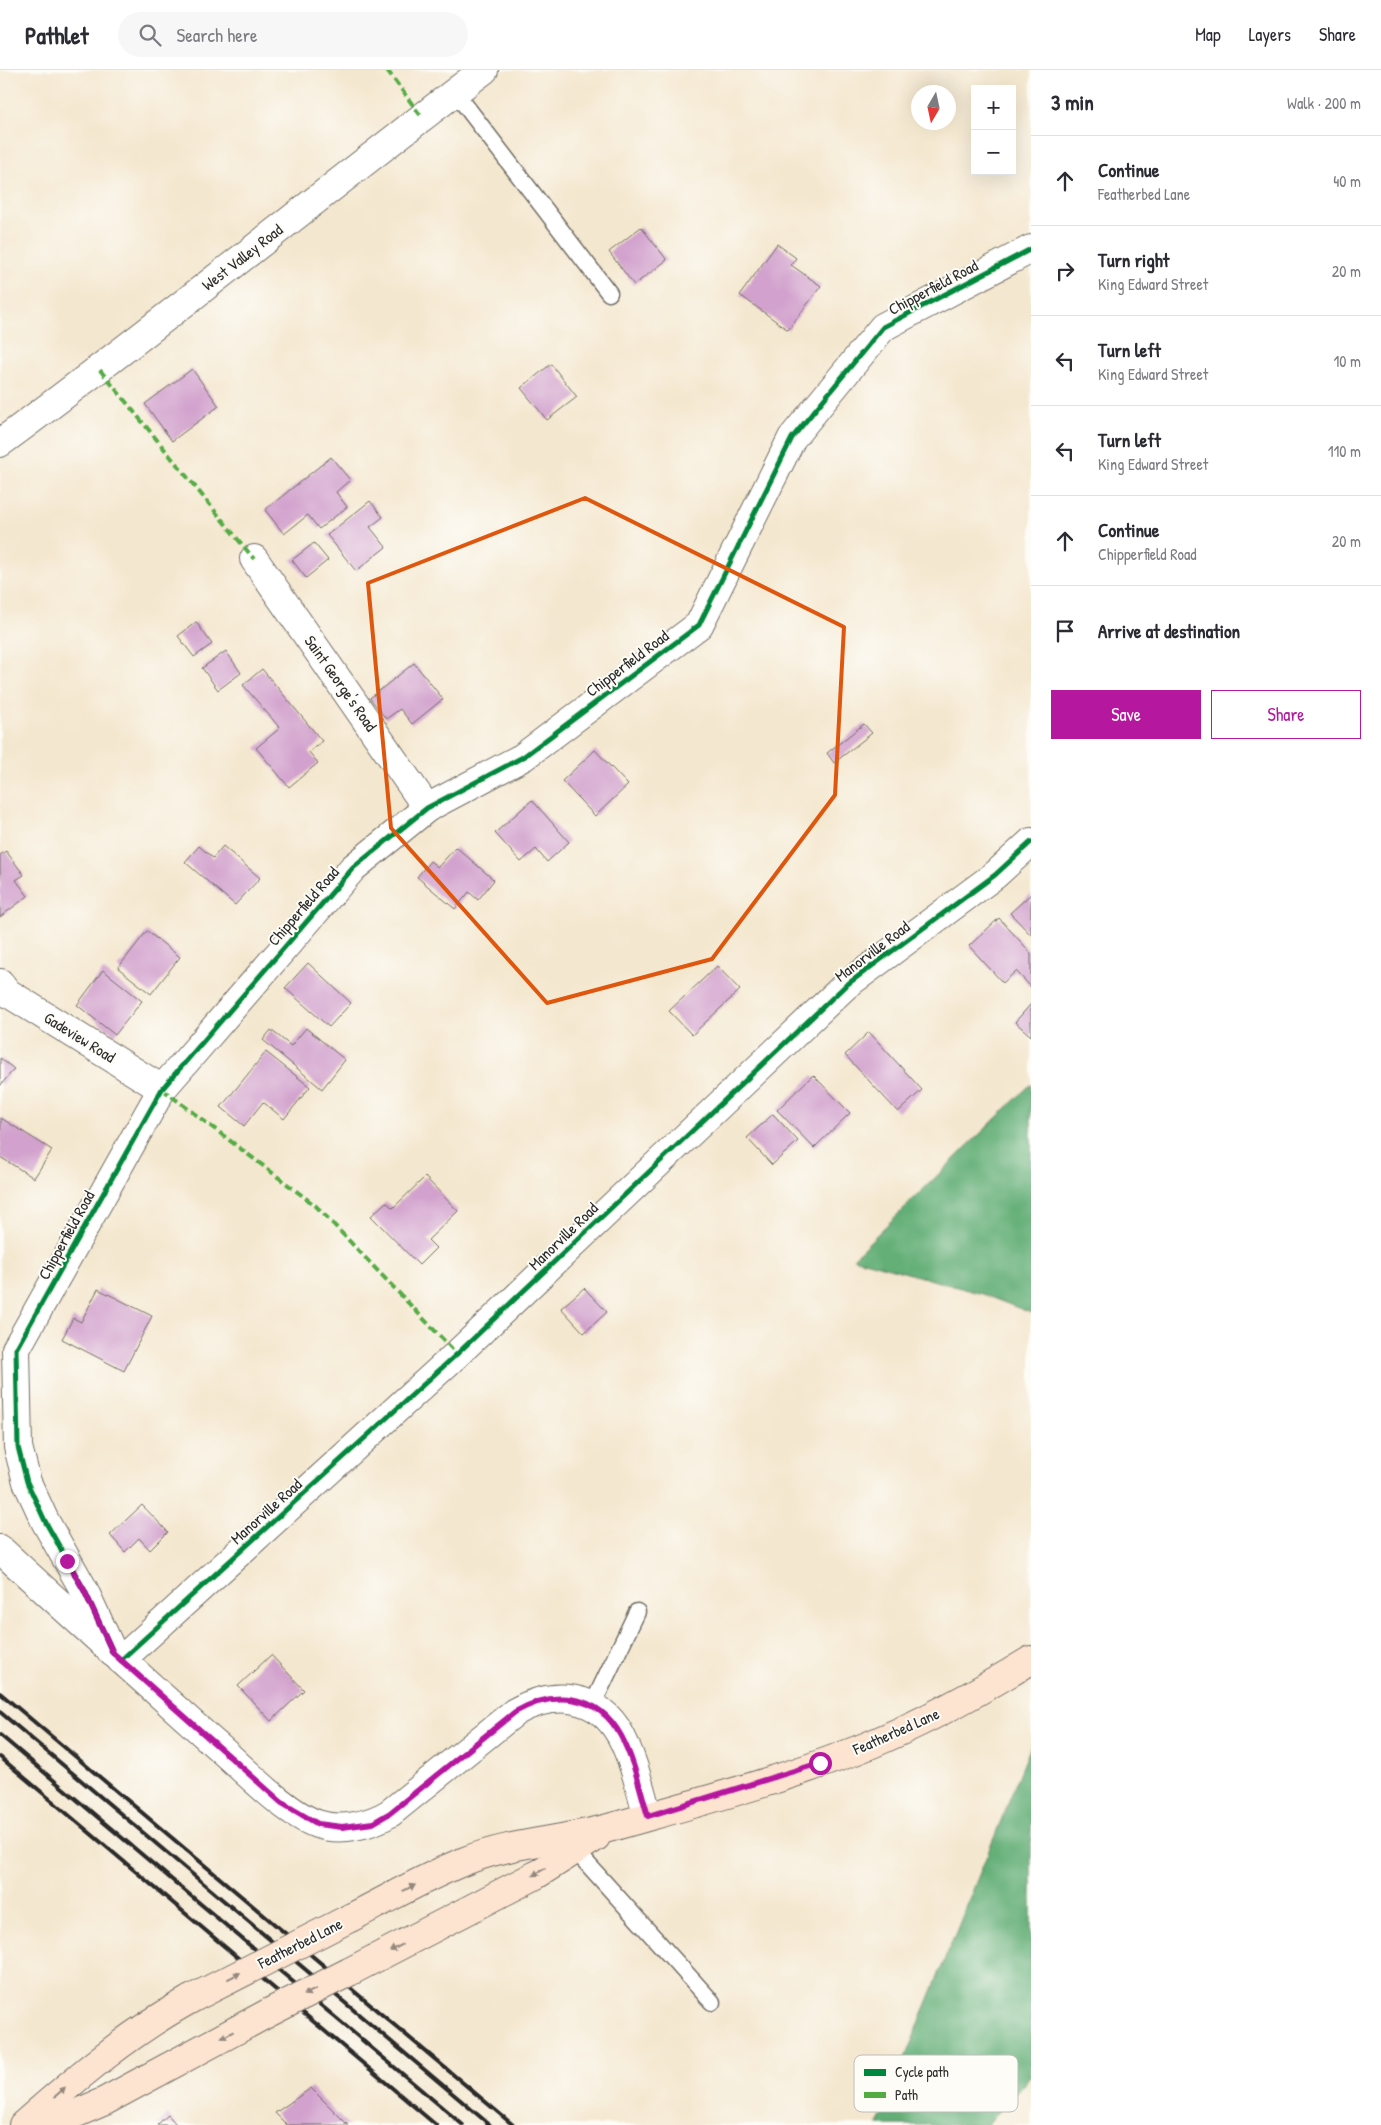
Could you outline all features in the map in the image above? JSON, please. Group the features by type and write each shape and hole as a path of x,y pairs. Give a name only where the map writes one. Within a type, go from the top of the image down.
{"street":[{"name":"West Valley Road","path":"0,443 100,370 421,116 484,70"},
{"name":"Chipperfield Road","path":"117,1656 84,1590 45,1521 27,1482 18,1447 16,1349 162,1089 353,868 427,808 523,756 699,625 792,438 883,327 1031,249"},
{"name":"Saint George's Road","path":"254,559 427,808"},
{"name":"Manorville Road","path":"117,1656 457,1354 845,986 995,875 1031,842"},
{"name":"Gadeview Road","path":"0,983 8,993 162,1089"},
{"path":"0,1468 18,1447"},
{"path":"0,1548 117,1656 282,1803 318,1824 342,1827 373,1823 390,1813 515,1712 531,1703 563,1698 579,1700 592,1706 607,1718 620,1734 629,1754 648,1816"},
{"name":"Featherbed Lane","path":"24,2125 114,2048 165,2013 465,1861 519,1846 610,1828 738,1789 867,1746 917,1724 981,1690 1031,1660"},
{"name":"Featherbed Lane","path":"49,2125 105,2101 270,2012 536,1875 610,1828"}],"lane":[{"path":"455,92 609,293"},
{"path":"592,1706 637,1612"},
{"path":"575,1850 712,2002"}],"highlighted area":[{"path":"585,498 844,627 835,795 712,959 547,1003 391,828 368,583"}],"green space":[{"path":"1031,1084 1031,1313 982,1294 853,1258"},
{"path":"1031,1746 1031,2076 1018,2090 1018,2055 906,2055"},
{"path":"883,2112 999,2112 987,2125 878,2125"}],"building":[{"path":"641,227 667,260 634,285 609,252"},
{"path":"777,244 796,258 791,265 821,286 788,330 740,295"},
{"path":"551,364 577,397 547,420 521,388"},
{"path":"192,369 219,406 172,441 145,404"},
{"path":"331,457 350,480 336,492 347,507 319,529 308,515 284,534 265,510"},
{"path":"370,501 383,517 370,527 386,547 356,571 327,535"},
{"path":"314,543 328,560 306,578 292,560"},
{"path":"196,622 212,644 194,657 178,636"},
{"path":"226,651 241,673 218,690 202,668"},
{"path":"414,663 443,699 412,724 400,709 386,719 370,698"},
{"path":"262,669 322,741 309,752 318,763 289,787 256,748 280,728 243,685"},
{"path":"864,724 872,733 834,763 827,753"},
{"path":"595,750 628,785 595,816 562,781"},
{"path":"532,800 569,842 547,862 536,849 521,862 495,833"},
{"path":"199,846 213,858 223,846 260,878 235,905 185,862"},
{"path":"456,847 494,880 478,900 469,892 455,909 417,877 430,861 438,867"},
{"path":"6,851 24,875 16,880 28,896 0,917 0,855"},
{"path":"1031,894 1031,935 1010,913"},
{"path":"999,918 1031,953 1031,987 1016,971 1003,983 969,946"},
{"path":"147,931 180,957 151,994 118,968"},
{"path":"308,963 351,1003 329,1027 285,988"},
{"path":"717,966 740,990 692,1035 669,1011"},
{"path":"103,970 142,1001 115,1035 77,1005"},
{"path":"1031,1004 1031,1036 1015,1022"},
{"path":"306,1028 345,1060 322,1089 263,1040 271,1030 291,1046"},
{"path":"869,1032 922,1090 898,1112 845,1055"},
{"path":"266,1052 310,1087 284,1119 263,1102 244,1126 221,1107"},
{"path":"0,1058 14,1069 0,1086"},
{"path":"813,1075 850,1113 814,1148 777,1110"},
{"path":"773,1114 798,1141 772,1165 747,1138"},
{"path":"1,1118 52,1150 34,1178 0,1157"},
{"path":"425,1177 458,1211 428,1240 436,1248 419,1265 371,1216 386,1202 393,1208"},
{"path":"584,1288 607,1312 584,1333 561,1308"},
{"path":"98,1289 152,1316 124,1371 62,1339 73,1318 81,1322"},
{"path":"142,1505 168,1532 150,1550 139,1538 125,1552 110,1535"},
{"path":"271,1655 304,1690 271,1721 238,1686"},
{"path":"311,2088 348,2125 287,2125 275,2113"},
{"path":"168,2115 177,2125 157,2125"}],"railway":[{"path":"0,1693 513,2125"},
{"path":"0,1712 490,2125"},
{"path":"0,1735 463,2125"},
{"path":"0,1757 436,2125"}],"marked path":[{"path":"387,70 421,116"},
{"path":"100,370 254,559"},
{"path":"162,1089 316,1206 457,1354"}],"cycle path":[{"path":"113,1653 84,1590 45,1521 27,1482 18,1447 16,1349 162,1089 353,868 427,808 523,757 699,625 792,438 883,327 1031,249"},
{"path":"121,1660 457,1354 845,986 995,875 1031,842"}],"route":[{"path":"67,1561 84,1590 113,1653 282,1803 318,1824 342,1827 373,1823 390,1813 515,1712 531,1703 546,1699 563,1698 579,1700 592,1706 607,1718 620,1734 629,1754 648,1816 820,1763"}]}
